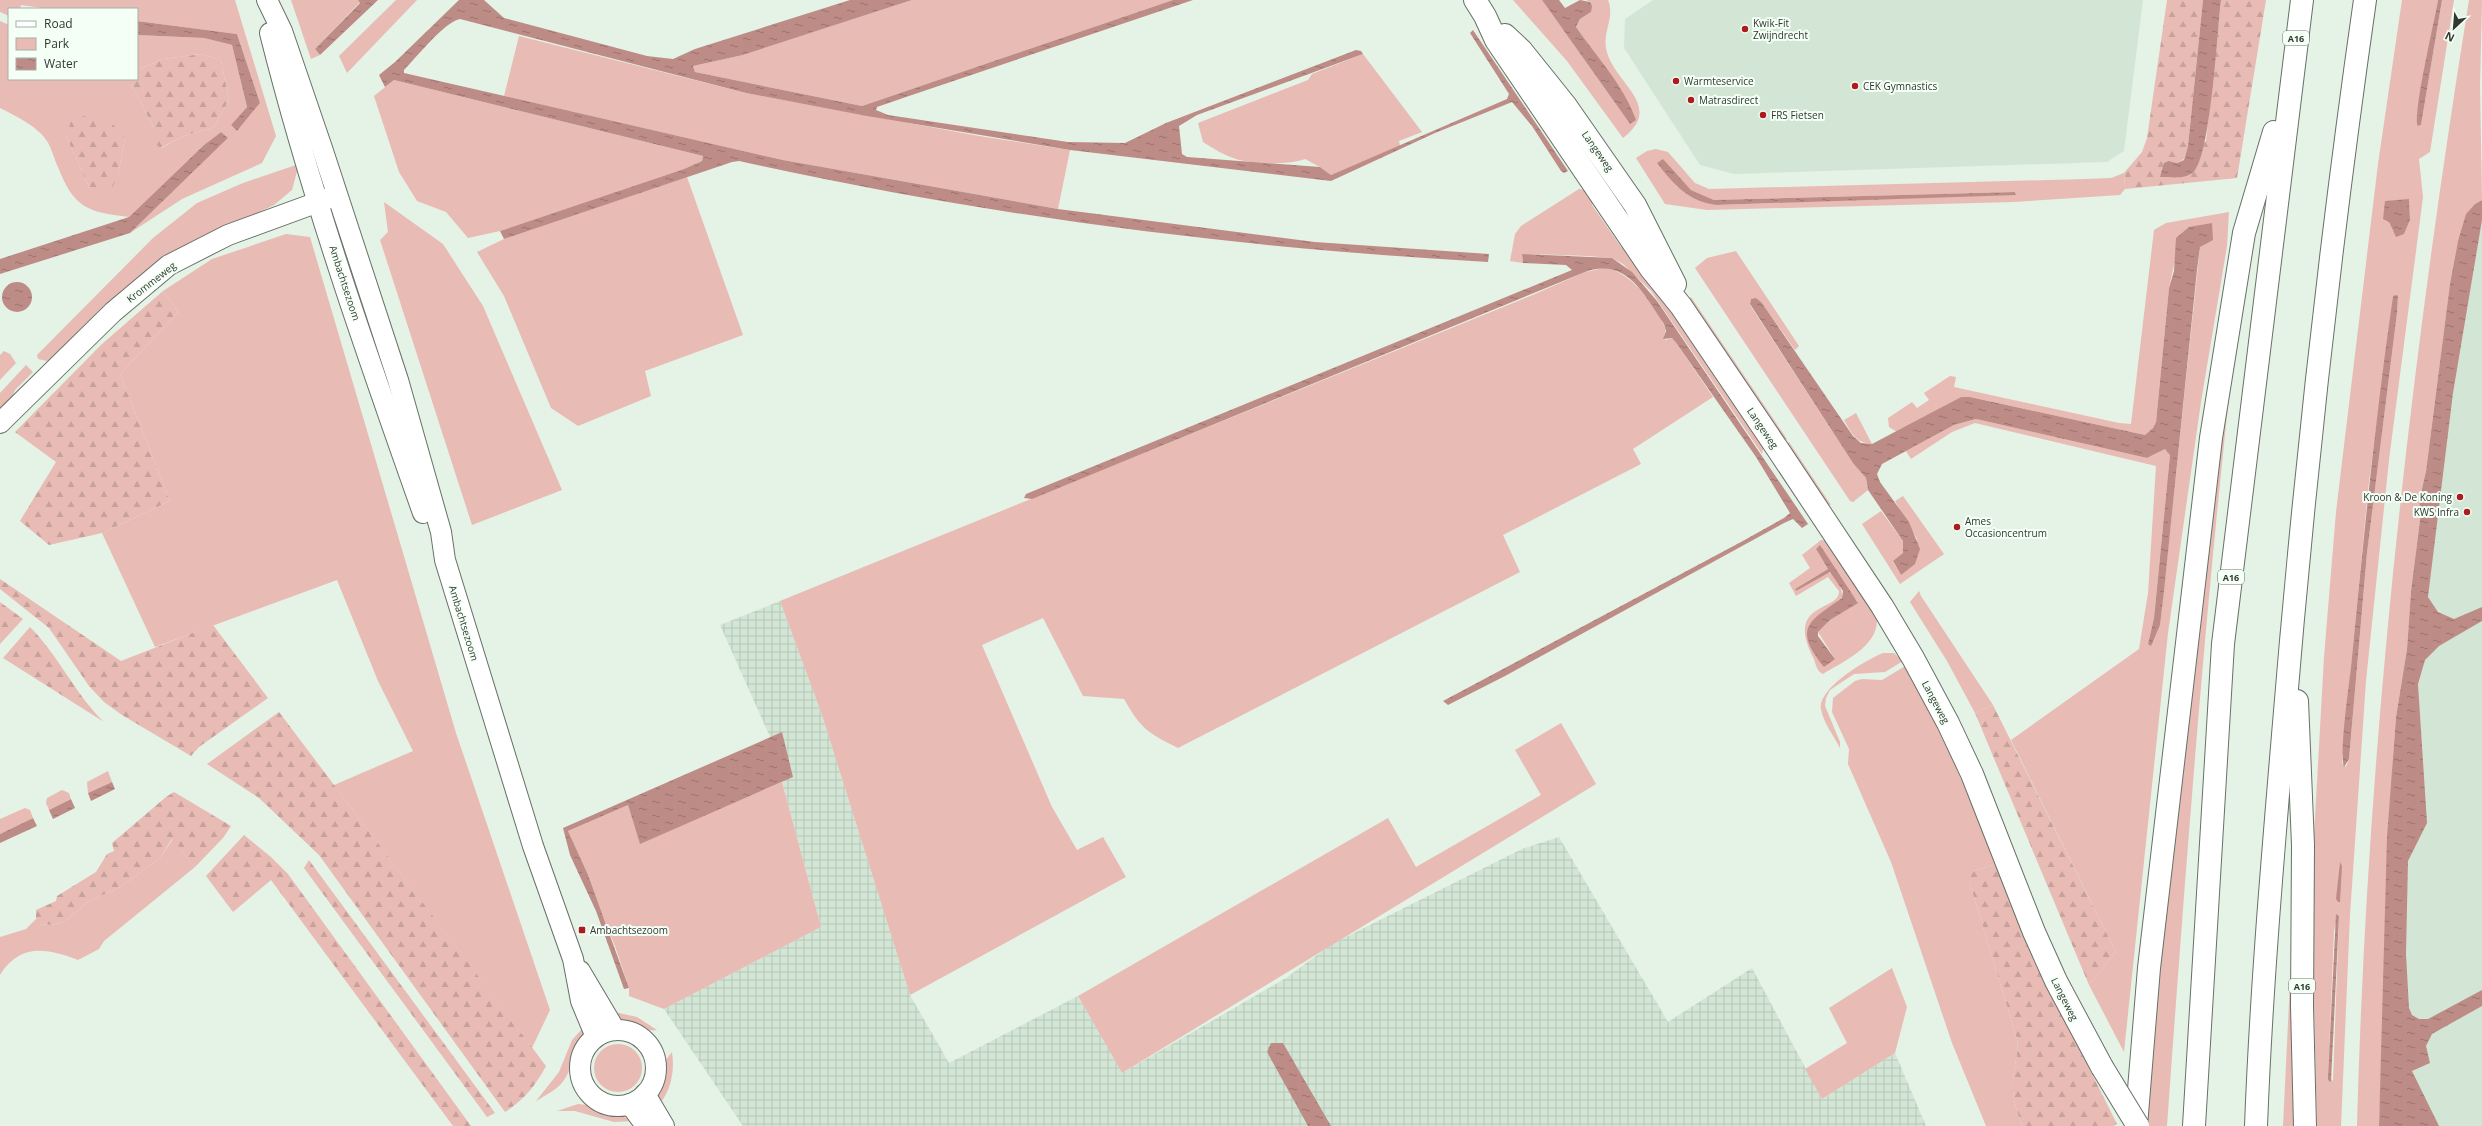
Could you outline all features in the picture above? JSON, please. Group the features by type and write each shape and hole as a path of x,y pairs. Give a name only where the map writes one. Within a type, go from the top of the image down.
{"main road":[{"name":"A16","path":"2194,1126 2224,644 2291,75 2302,0"},
{"name":"A16","path":"2256,1126 2269,898 2293,608 2326,286 2365,0"},
{"name":"Langeweg","path":"1480,8 1496,40 1651,269 1681,306 1840,543 1913,658 1960,749 2034,932 2056,981 2102,1067 2137,1126"},
{"name":"A16","path":"2137,1126 2150,960 2211,438 2244,233 2291,75"},
{"name":"A16","path":"2293,608 2303,845 2302,1006 2305,1126"}],"street":[{"name":"Ambachtsezoom","path":"266,0 270,34 328,198 391,422 430,534 445,560 533,846 573,959 581,1001 596,1037"},
{"name":"Krommeweg","path":"0,423 113,312 169,265 228,234 328,198"},
{"name":"Ambachtsezoom","path":"573,959 615,1030"},
{"path":"615,1030 636,1035 651,1051 656,1065 655,1073 638,1099 609,1104 599,1100 585,1086 581,1078 581,1059 590,1043 596,1037 615,1030"},
{"path":"638,1099 646,1126"},
{"path":"638,1099 664,1126"}],"shaded area":[{"path":"1653,0 2143,0 2124,151 2107,162 1734,174 1700,165 1624,48 1625,19"},
{"path":"2482,214 2482,1126 2391,1126 2379,1030 2452,220"},
{"path":"780,601 822,715 910,995 949,1063 1078,996 1122,1073 1286,978 1332,944 1522,849 1559,837 1668,1022 1752,968 1822,1099 1895,1053 1926,1126 743,1126 664,1009 821,927 770,737 720,625"}],"green space":[{"path":"0,0 235,0 276,136 262,163 182,199 130,233 228,138 221,132 204,145 129,217 102,213 84,206 76,200 64,181 49,144 43,136 26,122 0,108 0,21 8,25 8,80 131,80 131,84 154,128 161,148 184,136 214,127 229,100 221,60 201,54 163,59 138,70 138,35 204,38 232,45 247,107 231,125 237,131 260,103 237,34 138,21 138,8 42,8 21,5 20,8 8,8 8,16 0,12","holes":["66,136 125,138 118,176 90,189"]},
{"path":"291,0 358,0 360,2 315,49 320,55 311,59"},
{"path":"396,0 417,0 347,73 339,56"},
{"path":"912,0 1173,0 862,106 695,72 693,66 743,55"},
{"path":"1513,0 1542,0 1630,124 1621,90 1576,27 1580,19 1591,12 1590,2 1586,0 1608,0 1610,6 1610,18 1606,36 1606,48 1610,61 1633,94 1638,104 1639,115 1635,126 1623,138 1567,61"},
{"path":"2167,0 2203,0 2188,146 2184,159 2177,163 2169,161 2172,177 2206,141 2221,0 2266,0 2237,178 2125,189 2124,173 2142,152 2147,138"},
{"path":"2402,0 2438,0 2417,114 2418,126 2421,125 2442,0 2454,0 2430,152 2419,159 2423,197 2389,460 2366,681 2350,915 2341,1126 2317,1126 2311,889 2324,657 2336,512 2378,164","holes":["2409,199 2410,220 2404,234 2393,231 2389,222","2393,297 2398,297 2367,553 2349,759 2346,767 2342,763 2368,490","2338,915 2333,1081 2328,1076 2334,931"]},
{"path":"2469,0 2482,0 2480,86 2482,200 2475,204 2463,226 2458,241 2450,284 2426,471 2419,502 2421,512 2411,591 2407,649 2396,717 2393,756 2379,1126 2357,1126 2362,984 2370,843 2394,561 2428,280 2447,140"},
{"path":"519,36 746,93 979,136 1070,150 1058,209 783,160 504,96"},
{"path":"201,54 221,60 229,100 214,127 184,136 160,148 152,140 154,128 131,84 131,80 138,80 138,70 163,59"},
{"path":"1363,54 1422,132 1399,141 1400,146 1331,175 1305,159 1281,163 1243,161 1223,154 1203,142 1198,123 1308,80 1312,74"},
{"path":"394,80 703,156 702,161 684,169 500,231 468,238 446,212 417,201 399,172 374,96"},
{"path":"89,115 109,120 125,138 118,176 110,192 90,189 66,136 72,119"},
{"path":"1656,149 1668,152 1695,183 1709,189 2111,178 2124,173 2125,189 2120,195 2014,202 1707,210 1665,204 1636,158 1647,151","holes":["1663,160 1691,190 1714,200 2015,192 2016,194 1716,205 1677,187 1658,164"]},
{"path":"299,164 292,190 274,205 171,254 133,282 53,358 47,361 38,359 37,355 153,238 197,203 243,183"},
{"path":"687,177 743,335 645,371 651,396 578,426 551,408 504,296 477,252 504,239"},
{"path":"1579,189 1586,190 1597,197 1592,205 1621,247 1639,260 1762,443 1762,454 1651,291 1623,264 1612,258 1531,254 1522,254 1523,263 1510,261 1515,234 1521,226"},
{"path":"384,202 443,244 483,306 562,490 472,525 380,240 388,232"},
{"path":"2229,212 2227,246 2201,402 2168,633 2124,1052 2089,985 2116,952 2011,740 2139,649 2148,593 2156,466 1975,423 1952,432 1911,459 1906,451 1954,425 1976,419 2147,458 2165,449 2169,451 2170,455 2154,618 2148,644 2160,625 2200,247 2175,260 2169,288 2156,422 2153,428 2145,435 1970,397 1961,397 1897,432 1889,427 1888,418 1912,402 1917,408 1929,400 1924,393 1950,376 1956,377 1954,387 2119,423 2131,424 2154,230 2166,223"},
{"path":"286,234 310,237 456,733 550,1010 532,1048 334,785 413,751 378,681 337,580 155,647 102,533 170,501 120,374 178,312 163,291 212,259"},
{"path":"1736,251 1799,346 1795,350 1762,303 1751,299 1750,305 1846,452 1866,478 1868,490 1853,502 1850,501 1695,268 1707,258"},
{"path":"1604,268 1613,270 1623,275 1640,289 1660,316 1665,329 1665,340 1672,338 1713,397 1633,449 1641,464 1503,535 1520,572 1178,748 1152,734 1146,729 1135,717 1124,699 1083,696 1043,618 982,645 1052,807 1077,850 1103,837 1126,877 910,995 822,715 780,601 1535,294 1585,272"},
{"path":"163,291 178,312 120,374 170,501 102,533 49,545 20,521 56,462 15,432 102,344"},
{"path":"1691,297 1787,439 1783,442 1689,299"},
{"path":"2236,333 2206,630 2189,828 2167,1126 2146,1126 2164,900 2194,628"},
{"path":"4,351 10,354 16,363 0,380 0,355"},
{"path":"26,365 33,372 15,390 9,406 0,415 0,393"},
{"path":"1856,413 1872,444 1858,440 1844,420"},
{"path":"1789,442 1831,505 1827,504 1785,445"},
{"path":"1903,496 1944,554 1900,584 1862,524 1881,511 1903,541 1903,553 1893,562 1901,575 1917,539 1895,501"},
{"path":"1821,540 1827,541 1877,620 1876,630 1872,638 1865,646 1823,674 1818,669 1806,639 1805,626 1809,617 1837,598 1839,591 1828,577 1796,596 1789,583 1810,568 1802,555","holes":["1816,549 1858,602 1830,620 1818,632 1835,659 1817,658 1807,637 1833,605 1842,598 1842,591 1831,573 1827,573 1796,591 1795,589 1828,569"]},
{"path":"0,579 121,661 213,625 268,698 199,747 191,756 122,715 104,702 89,686 49,628 0,589"},
{"path":"1919,591 1993,705 1975,713 1947,661 1910,602"},
{"path":"0,602 23,619 0,644"},
{"path":"30,627 50,650 84,699 104,722 3,658"},
{"path":"1883,653 1894,653 1903,661 1885,672 1854,674 1830,690 1826,698 1825,706 1840,742 1840,748 1822,714 1822,701 1827,692 1844,676 1855,668"},
{"path":"1907,665 1939,727 1997,864 1973,871 1969,881 2017,1039 2017,1051 2013,1077 2013,1094 2015,1105 2023,1126 1986,1126 1952,1043 1891,862 1848,764 1849,749 1832,712 1833,698 1855,681 1862,679 1882,680"},
{"path":"1993,705 2116,952 2089,985 1975,713"},
{"path":"279,712 546,1066 529,1092 505,1112 319,855 259,798 207,764"},
{"path":"1561,723 1596,784 1122,1073 1078,996 1388,818 1416,867 1541,795 1515,750"},
{"path":"108,771 112,782 88,793 87,782"},
{"path":"782,782 821,927 664,1009 629,996 629,988 615,946 568,831 628,805 640,843"},
{"path":"62,790 69,793 71,799 49,810 46,803 47,798"},
{"path":"174,792 231,826 223,838 195,867 172,839 160,858 122,886 88,902 65,921 53,925 38,924 36,919 36,910 56,901 57,896 96,872 107,854 114,851 112,843 166,797"},
{"path":"25,808 30,810 33,818 0,834 0,819"},
{"path":"244,835 271,857 288,874 471,1126 453,1126 271,880 233,912 206,876"},
{"path":"173,839 195,867 104,941 99,949 78,960 45,951 25,953 16,957 0,975 0,937 26,929 36,919 39,924 53,925 65,921 88,902 122,886 160,858"},
{"path":"309,860 495,1113 487,1117 304,868"},
{"path":"1997,864 2074,1038 2117,1124 2113,1126 2023,1126 2015,1105 2013,1094 2013,1077 2017,1051 2017,1039 1969,881 1969,875 1973,871"},
{"path":"1892,968 1907,1007 1895,1053 1822,1099 1805,1069 1847,1043 1829,1008"},
{"path":"2293,981 2293,1126 2283,1126 2290,982"},
{"path":"619,1013 637,1017 657,1030 632,1028 622,1023 612,1014"},
{"path":"584,1027 583,1034 572,1064 562,1083 536,1101 559,1072 572,1040"},
{"path":"613,1044 623,1044 635,1051 642,1063 642,1073 635,1085 623,1092 613,1092 605,1088 598,1081 594,1073 594,1063 598,1055 605,1048"},
{"path":"672,1052 673,1066 671,1080 666,1094 658,1106 657,1094 662,1065"},
{"path":"578,1104 606,1110 632,1121 614,1122 575,1111 557,1111"}],"water":[{"path":"358,0 378,0 320,55 315,49 360,3"},
{"path":"459,0 484,0 504,18 647,56 673,59 695,49 850,0 912,0 743,55 693,66 695,72 862,106 1173,0 1193,0 877,107 876,110 888,115 1068,142 1125,143 1166,123 1356,50 1361,51 1363,54 1197,115 1179,126 1182,154 1187,157 1320,167 1331,175 1507,99 1509,94 1470,33 1473,30 1568,171 1564,173 1561,171 1532,126 1512,102 1435,133 1331,181 1070,150 867,116 746,93 460,19 453,22 438,33 404,70 404,73 783,160 1058,209 1315,242 1489,254 1488,262 1394,256 1299,248 1112,227 925,198 832,181 739,161 732,162 504,239 500,231 684,169 702,161 703,156 394,80 385,87 379,75 395,62"},
{"path":"1542,0 1559,0 1565,8 1580,0 1590,2 1592,6 1591,12 1580,19 1576,27 1625,95 1636,120 1630,124"},
{"path":"2203,0 2221,0 2209,116 2201,158 2195,170 2184,177 2160,177 2164,163 2169,161 2177,163 2184,160 2188,146"},
{"path":"2438,0 2442,0 2421,125 2418,126 2418,105"},
{"path":"138,21 237,34 260,103 237,131 231,125 247,107 232,45 204,38 138,35"},
{"path":"221,132 228,138 130,233 0,274 0,259 129,217 204,145"},
{"path":"1663,159 1691,190 1714,200 2015,192 2016,195 1716,205 1697,200 1682,191 1657,163"},
{"path":"2409,199 2410,220 2404,234 2396,237 2389,222 2383,219 2385,201"},
{"path":"2482,200 2482,220 2453,393 2428,597 2438,612 2454,619 2482,607 2482,621 2439,646 2425,660 2418,684 2427,823 2408,861 2406,954 2409,1008 2412,1015 2419,1019 2428,1019 2482,990 2482,1006 2432,1034 2426,1046 2430,1063 2412,1071 2439,1126 2379,1126 2387,837 2396,717 2407,649 2411,591 2421,512 2419,502 2426,471 2450,284 2458,241 2466,214 2475,204"},
{"path":"2212,223 2213,240 2200,247 2160,625 2151,646 2148,644 2154,618 2170,455 2165,449 2147,458 1976,419 1954,425 1882,464 1877,474 1880,482 1909,522 1920,549 1915,564 1901,575 1893,561 1903,553 1903,541 1868,490 1866,478 1853,463 1750,304 1751,299 1756,298 1762,303 1853,436 1861,443 1872,444 1961,397 1970,397 2145,435 2153,428 2156,422 2169,288 2174,271 2176,238 2189,227"},
{"path":"1522,254 1612,258 1632,272 1657,301 1808,524 1802,528 1793,519 1784,523 1505,676 1448,705 1443,701 1741,542 1784,518 1790,513 1756,457 1677,344 1672,338 1663,339 1666,331 1664,324 1641,291 1623,274 1612,270 1600,269 1585,272 1032,499 1024,498 1026,494 1572,270 1566,265 1523,263"},
{"path":"17,282 23,283 31,291 31,303 23,311 17,312 11,311 3,303 2,297 3,291 11,283"},
{"path":"2393,296 2398,296 2397,313 2367,553 2349,759 2344,767 2343,734 2370,482"},
{"path":"1820,545 1858,603 1830,620 1818,632 1818,636 1835,659 1824,667 1814,654 1807,634 1813,620 1820,613 1842,598 1843,591 1830,572 1796,591 1795,589 1828,569 1816,549"},
{"path":"782,732 793,777 640,844 628,805 568,831 588,875 629,988 624,989 596,911 570,855 563,828"},
{"path":"112,782 115,789 91,801 88,793"},
{"path":"71,799 75,808 53,819 49,810"},
{"path":"33,818 37,826 0,843 0,834"},
{"path":"2340,862 2342,866 2340,902 2338,902 2336,899"},
{"path":"2336,914 2339,916 2331,1082 2328,1080 2328,1076"},
{"path":"1271,1043 1283,1043 1331,1126 1308,1126 1267,1052"}],"place":[{"name":"Kwik-Fit Zwijndrecht","path":"1745,29"},
{"name":"Warmteservice","path":"1676,81"},
{"name":"CEK Gymnastics","path":"1855,86"},
{"name":"Matrasdirect","path":"1691,100"},
{"name":"FRS Fietsen","path":"1763,115"},
{"name":"Kroon & De Koning","path":"2460,497"},
{"name":"KWS Infra","path":"2467,512"},
{"name":"Ames Occasioncentrum","path":"1957,527"},
{"name":"Ambachtsezoom","path":"582,930"}]}
